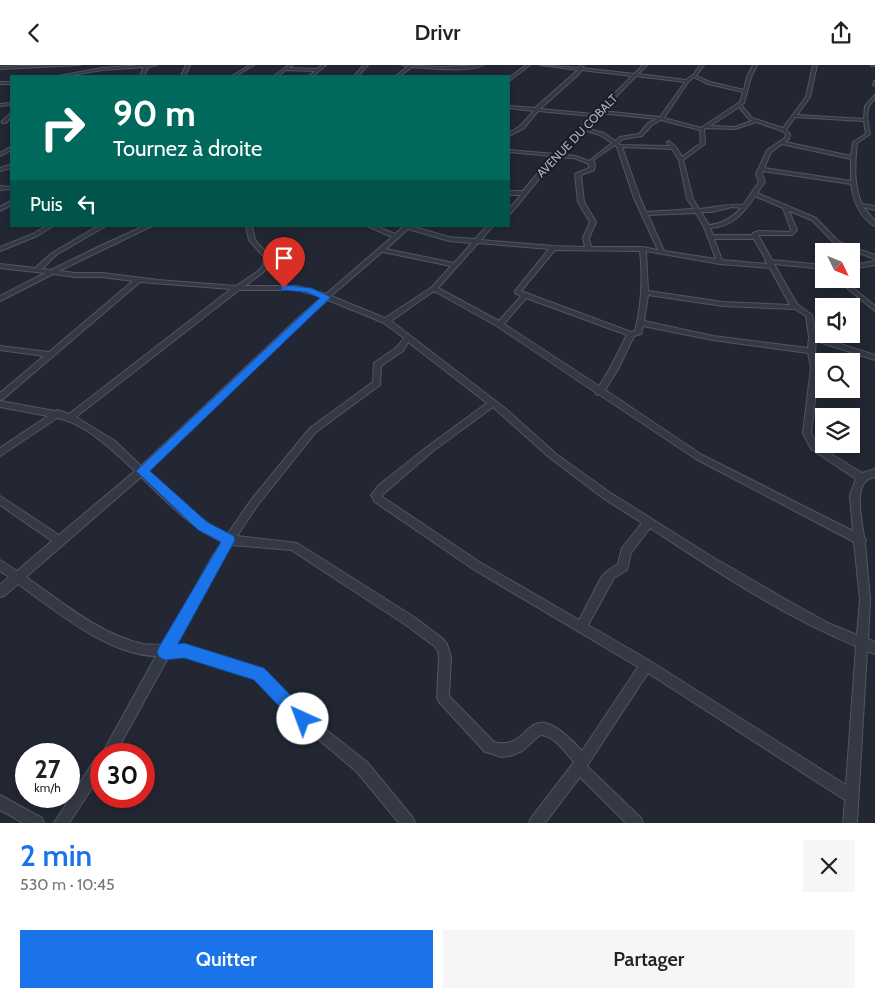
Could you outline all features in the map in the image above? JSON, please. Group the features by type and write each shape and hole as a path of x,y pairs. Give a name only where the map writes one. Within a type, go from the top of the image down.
{"street":[{"path":"0,68 78,65"},
{"path":"67,75 116,65"},
{"path":"92,75 100,69 155,65"},
{"path":"181,65 188,66"},
{"path":"236,75 252,65"},
{"path":"277,75 291,65"},
{"path":"312,75 324,65"},
{"path":"357,75 366,65"},
{"path":"404,65 427,67 481,65"},
{"path":"510,79 528,65"},
{"path":"542,65 582,67 687,81"},
{"name":"AVENUE DU COBALT","path":"510,211 555,156 645,65"},
{"path":"588,248 586,238 593,222 581,202 578,174 592,169 593,163 591,160 617,145 624,136 640,135 650,124 662,118 687,81 694,76 702,65"},
{"path":"704,128 739,105 748,77 755,65"},
{"path":"784,130 808,97 815,65"},
{"path":"399,75 412,66"},
{"path":"456,66 457,73"},
{"path":"421,74 427,67"},
{"path":"510,134 522,127 536,109 582,67"},
{"path":"285,69 317,70"},
{"path":"694,76 709,83 745,91"},
{"path":"0,83 10,83"},
{"path":"0,88 6,83"},
{"path":"875,96 867,106 868,134 855,142 854,158 856,201 859,209 875,224"},
{"path":"707,227 729,222 746,207 763,180 759,176 769,151 788,137 784,130 756,121 739,105"},
{"path":"510,107 662,118 704,128 735,128 756,121"},
{"path":"794,115 867,120"},
{"path":"4,122 10,116"},
{"path":"581,128 602,134 617,145 662,252"},
{"path":"681,160 704,143 704,128"},
{"path":"669,142 681,160 686,176 686,187 707,227 720,262"},
{"path":"782,143 854,158"},
{"path":"617,145 674,148"},
{"path":"510,151 579,158 593,163"},
{"path":"761,169 854,183"},
{"path":"510,193 525,193"},
{"path":"754,194 814,219 838,243 875,257"},
{"path":"859,205 875,208"},
{"path":"645,214 697,211 727,206 746,207"},
{"path":"756,237 755,234 759,233 790,234 793,232 794,227 785,207"},
{"path":"0,249 35,235 48,227"},
{"path":"38,269 54,254 101,227"},
{"path":"0,299 147,227"},
{"path":"70,417 238,287 263,270 268,259 252,240 248,227"},
{"path":"372,227 396,237"},
{"path":"0,592 58,540 142,471 326,297 408,227 449,239 553,248 643,249 720,262 815,266"},
{"path":"386,321 434,288 489,227"},
{"path":"710,237 756,237"},
{"path":"756,237 770,264 798,307 809,315 813,337 811,351 815,367 807,433 809,440 814,447 862,478"},
{"path":"553,248 517,292 631,334 638,332 641,323 646,275 643,249"},
{"path":"382,249 456,265"},
{"path":"860,266 875,263"},
{"path":"0,266 55,271 75,275 102,275 137,281 238,287 297,288 326,297 386,321 493,403 578,475 648,523 807,618 875,648"},
{"path":"0,397 48,354 137,281"},
{"path":"434,288 500,324 699,457 861,540"},
{"path":"852,288 875,309"},
{"path":"645,293 723,303 798,307"},
{"path":"500,324 524,296"},
{"path":"641,323 713,339 811,351"},
{"path":"599,391 613,371 631,334"},
{"path":"114,743 229,540 254,503 298,446 313,431 343,406 376,385 378,381 377,365 397,352 408,337"},
{"path":"813,337 875,358"},
{"path":"0,348 48,354"},
{"path":"493,403 430,449 382,488 376,498 477,566 646,665 851,796"},
{"path":"0,405 58,413 70,417 112,443 202,526 229,540 285,544 300,549 433,638 445,653 443,698 490,747 499,751 519,747 538,728 542,727 551,731 636,823"},
{"path":"0,453 58,413"},
{"path":"850,823 863,643 865,584 855,495 857,484 862,478 875,473"},
{"path":"0,500 58,540"},
{"path":"581,627 605,582 610,575 624,567 626,551 648,523"},
{"path":"0,565 103,635 146,650 184,651 259,673 303,719 362,767 408,823"},
{"path":"536,823 580,764 646,665"},
{"path":"61,823 90,780"},
{"path":"0,802 37,823"}],"route":[{"path":"284,288 308,290 326,297 142,471 178,507 202,526 229,540 165,652 173,650 184,651 259,673 303,719"}]}
